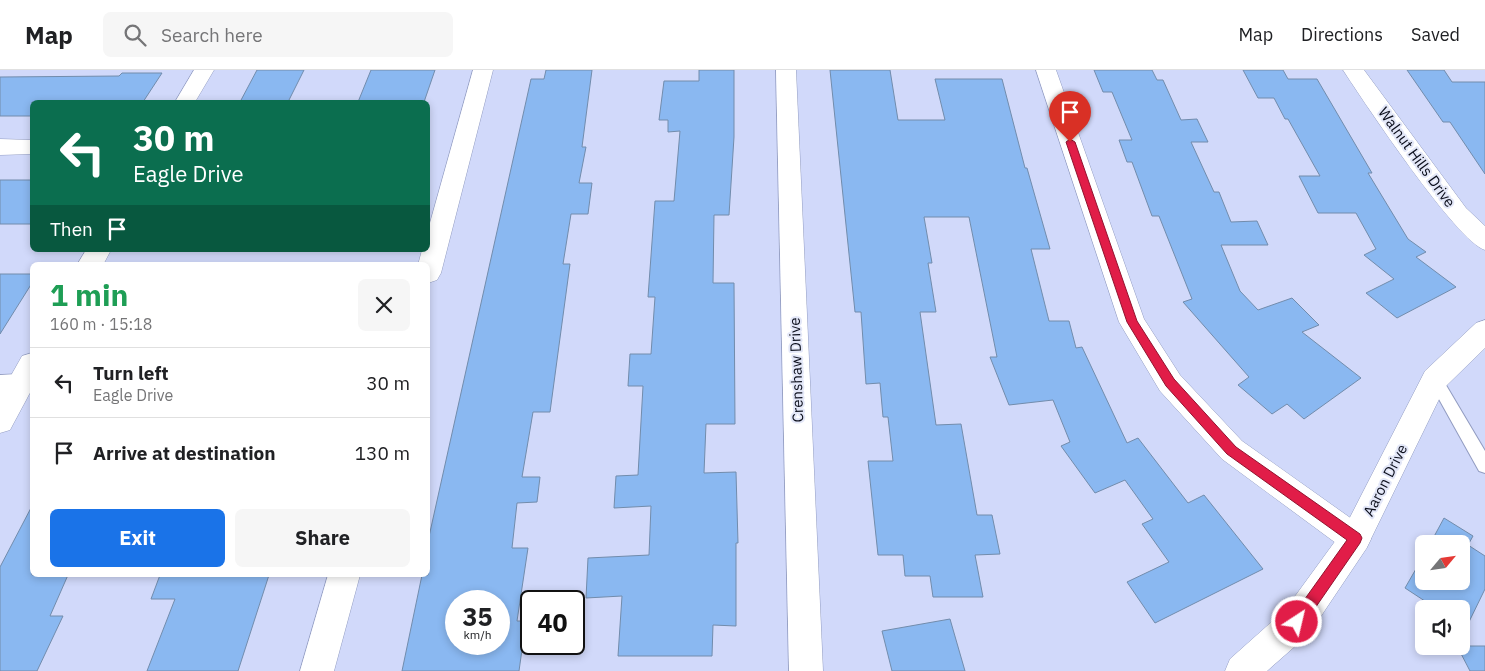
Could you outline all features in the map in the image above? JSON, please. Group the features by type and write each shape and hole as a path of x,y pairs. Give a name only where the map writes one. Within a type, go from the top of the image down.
{"street":[{"path":"186,100 204,70"},
{"path":"430,266 483,70"},
{"name":"Crenshaw Drive","path":"786,70 806,671"},
{"path":"1046,70 1132,322 1170,383 1232,450 1356,538"},
{"name":"Walnut Hills Drive","path":"1353,70 1458,214 1485,241"},
{"path":"0,147 30,147"},
{"name":"Aaron Drive","path":"1242,671 1297,622 1356,538 1435,379 1485,331"},
{"path":"0,421 17,379"},
{"path":"317,671 343,577"}],"lane":[{"path":"1435,379 1485,466"}],"building":[{"path":"257,70 304,70 289,100 241,100"},
{"path":"371,70 435,70 425,100 359,100"},
{"path":"546,70 592,70 582,147 586,147 579,183 592,183 588,214 571,214 563,264 570,264 550,412 533,412 522,477 540,477 537,502 517,503 512,548 528,548 522,590 520,590 517,621 520,621 521,655 519,671 402,671 422,577 430,577 430,532 531,79 544,79"},
{"path":"699,70 734,70 734,137 729,215 714,215 713,283 734,283 735,424 706,424 704,473 736,472 738,543 736,543 736,626 713,625 712,656 618,656 622,596 586,598 588,558 649,555 651,506 614,508 616,476 638,475 643,386 628,386 630,354 651,354 655,297 648,297 655,201 674,201 680,131 668,132 668,120 659,120 664,81 699,81"},
{"path":"830,70 890,70 898,120 945,120 935,79 1002,79 1025,168 1027,168 1050,249 1031,249 1049,321 1069,321 1076,348 1082,347 1127,443 1138,438 1188,503 1204,495 1263,569 1155,623 1127,582 1169,562 1142,524 1153,519 1125,480 1095,493 1061,446 1070,442 1053,400 1009,405 990,357 997,357 969,217 924,217 932,263 928,263 936,312 920,312 936,425 961,424 977,515 992,515 1000,554 975,555 983,597 933,597 930,576 905,576 903,555 878,555 868,461 893,461 888,417 883,417 880,383 866,384 861,312 855,312"},
{"path":"1094,70 1152,70 1157,80 1163,80 1181,120 1197,119 1208,142 1191,142 1214,192 1219,192 1231,222 1257,221 1268,245 1221,245 1240,291 1258,310 1292,298 1319,325 1302,332 1361,378 1304,419 1287,404 1272,414 1238,385 1249,377 1183,302 1192,299 1159,216 1152,216 1132,162 1127,162 1119,140 1132,140 1112,92 1103,92"},
{"path":"1243,70 1283,70 1288,79 1317,79 1372,173 1368,173 1408,239 1426,252 1416,257 1456,287 1397,318 1366,293 1394,279 1364,255 1376,249 1356,213 1318,213 1299,176 1320,176 1274,98 1258,98"},
{"path":"1407,70 1444,70 1452,82 1485,82 1485,174 1450,122 1443,122"},
{"path":"122,73 162,73 144,100 30,100 30,116 0,116 0,77 119,76"},
{"path":"0,180 30,180 30,224 0,224"},
{"path":"0,274 30,274 30,286 0,334"},
{"path":"30,510 30,577 67,577 50,616 63,616 37,671 0,671 0,567"},
{"path":"1444,518 1473,536 1470,541 1470,535 1435,535"},
{"path":"1470,546 1485,556 1485,589 1470,620 1470,600 1423,600 1405,588 1415,571 1415,590 1470,590"},
{"path":"159,577 268,577 238,671 147,671 175,599 151,599"},
{"path":"950,619 965,671 892,671 882,631"},
{"path":"1470,646 1485,646 1485,671 1470,671 1462,655 1470,655"}],"route":[{"path":"1070,142 1132,322 1170,383 1232,450 1356,538 1297,622"}]}
